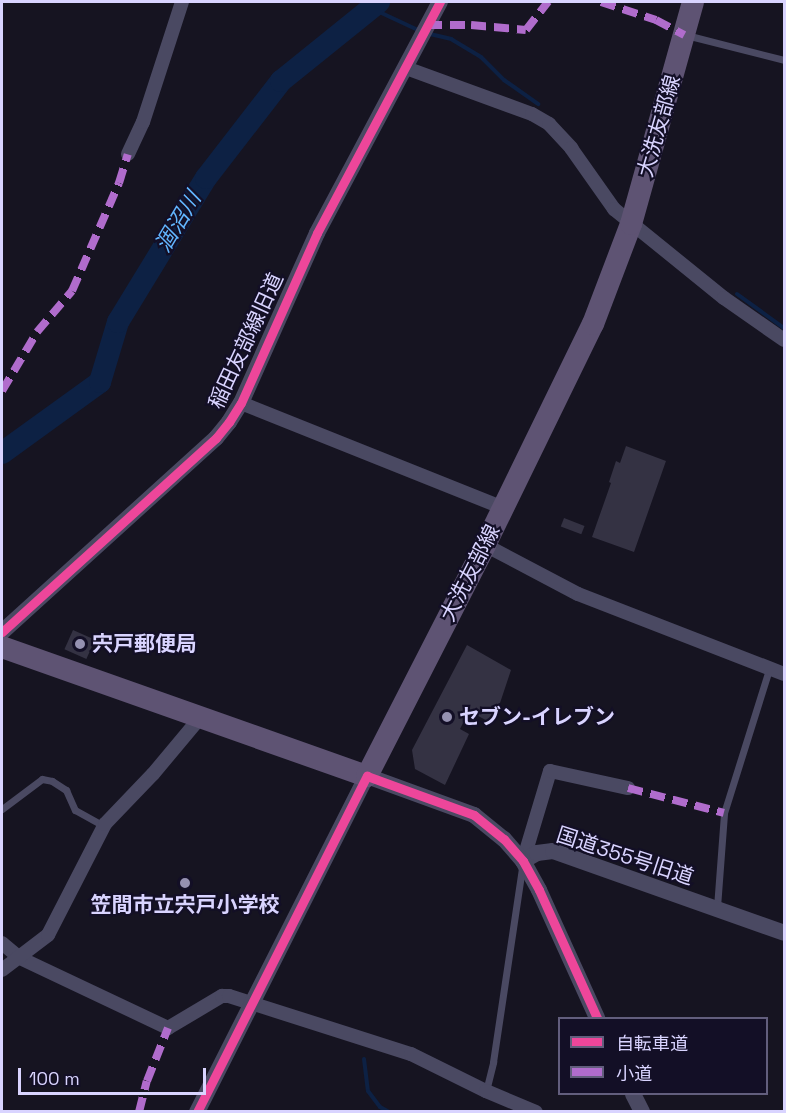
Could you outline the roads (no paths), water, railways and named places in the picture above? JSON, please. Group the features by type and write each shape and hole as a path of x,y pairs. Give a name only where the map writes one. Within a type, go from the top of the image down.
{"main road":[{"name":"大洗友部線","path":"367,776 485,545 593,324 631,224 693,2"},
{"path":"2,647 199,719 367,776"}],"street":[{"path":"128,154 143,122 182,2"},
{"name":"稲田友部線旧道","path":"2,632 216,438 241,403 317,233 441,2"},
{"path":"406,68 532,114 549,124 571,148 614,209 724,297 784,340"},
{"path":"241,403 503,508"},
{"path":"485,545 578,594 784,674"},
{"path":"2,970 48,935 104,826 153,774 199,719"},
{"path":"524,861 550,771 628,788"},
{"path":"197,1112 367,776 474,814 504,839 524,861 597,1017"},
{"name":"国道355号旧道","path":"524,861 537,853 553,851 784,933"},
{"path":"2,943 20,958 168,1028 222,996 229,996 411,1054 486,1091 537,1112"},
{"path":"634,1095 642,1112"}],"lane":[{"path":"684,34 784,60"},
{"path":"717,910 724,813 769,669"},
{"path":"2,809 42,779 66,790 75,810 104,826"},
{"path":"486,1091 493,1062 516,898 524,861"}],"waterway":[{"name":"涸沼川","path":"2,453 100,382 118,322 206,178 281,81 379,2"},
{"path":"373,9 420,31"},
{"path":"430,34 451,39 481,57 504,80 538,104"},
{"path":"737,294 784,328"},
{"path":"364,1059 368,1091 380,1107 389,1112"}],"place":[{"name":"宍戸郵便局","path":"80,644"},
{"name":"セブン-イレブン","path":"447,717"},
{"name":"笠間市立宍戸小学校","path":"185,883"}]}
